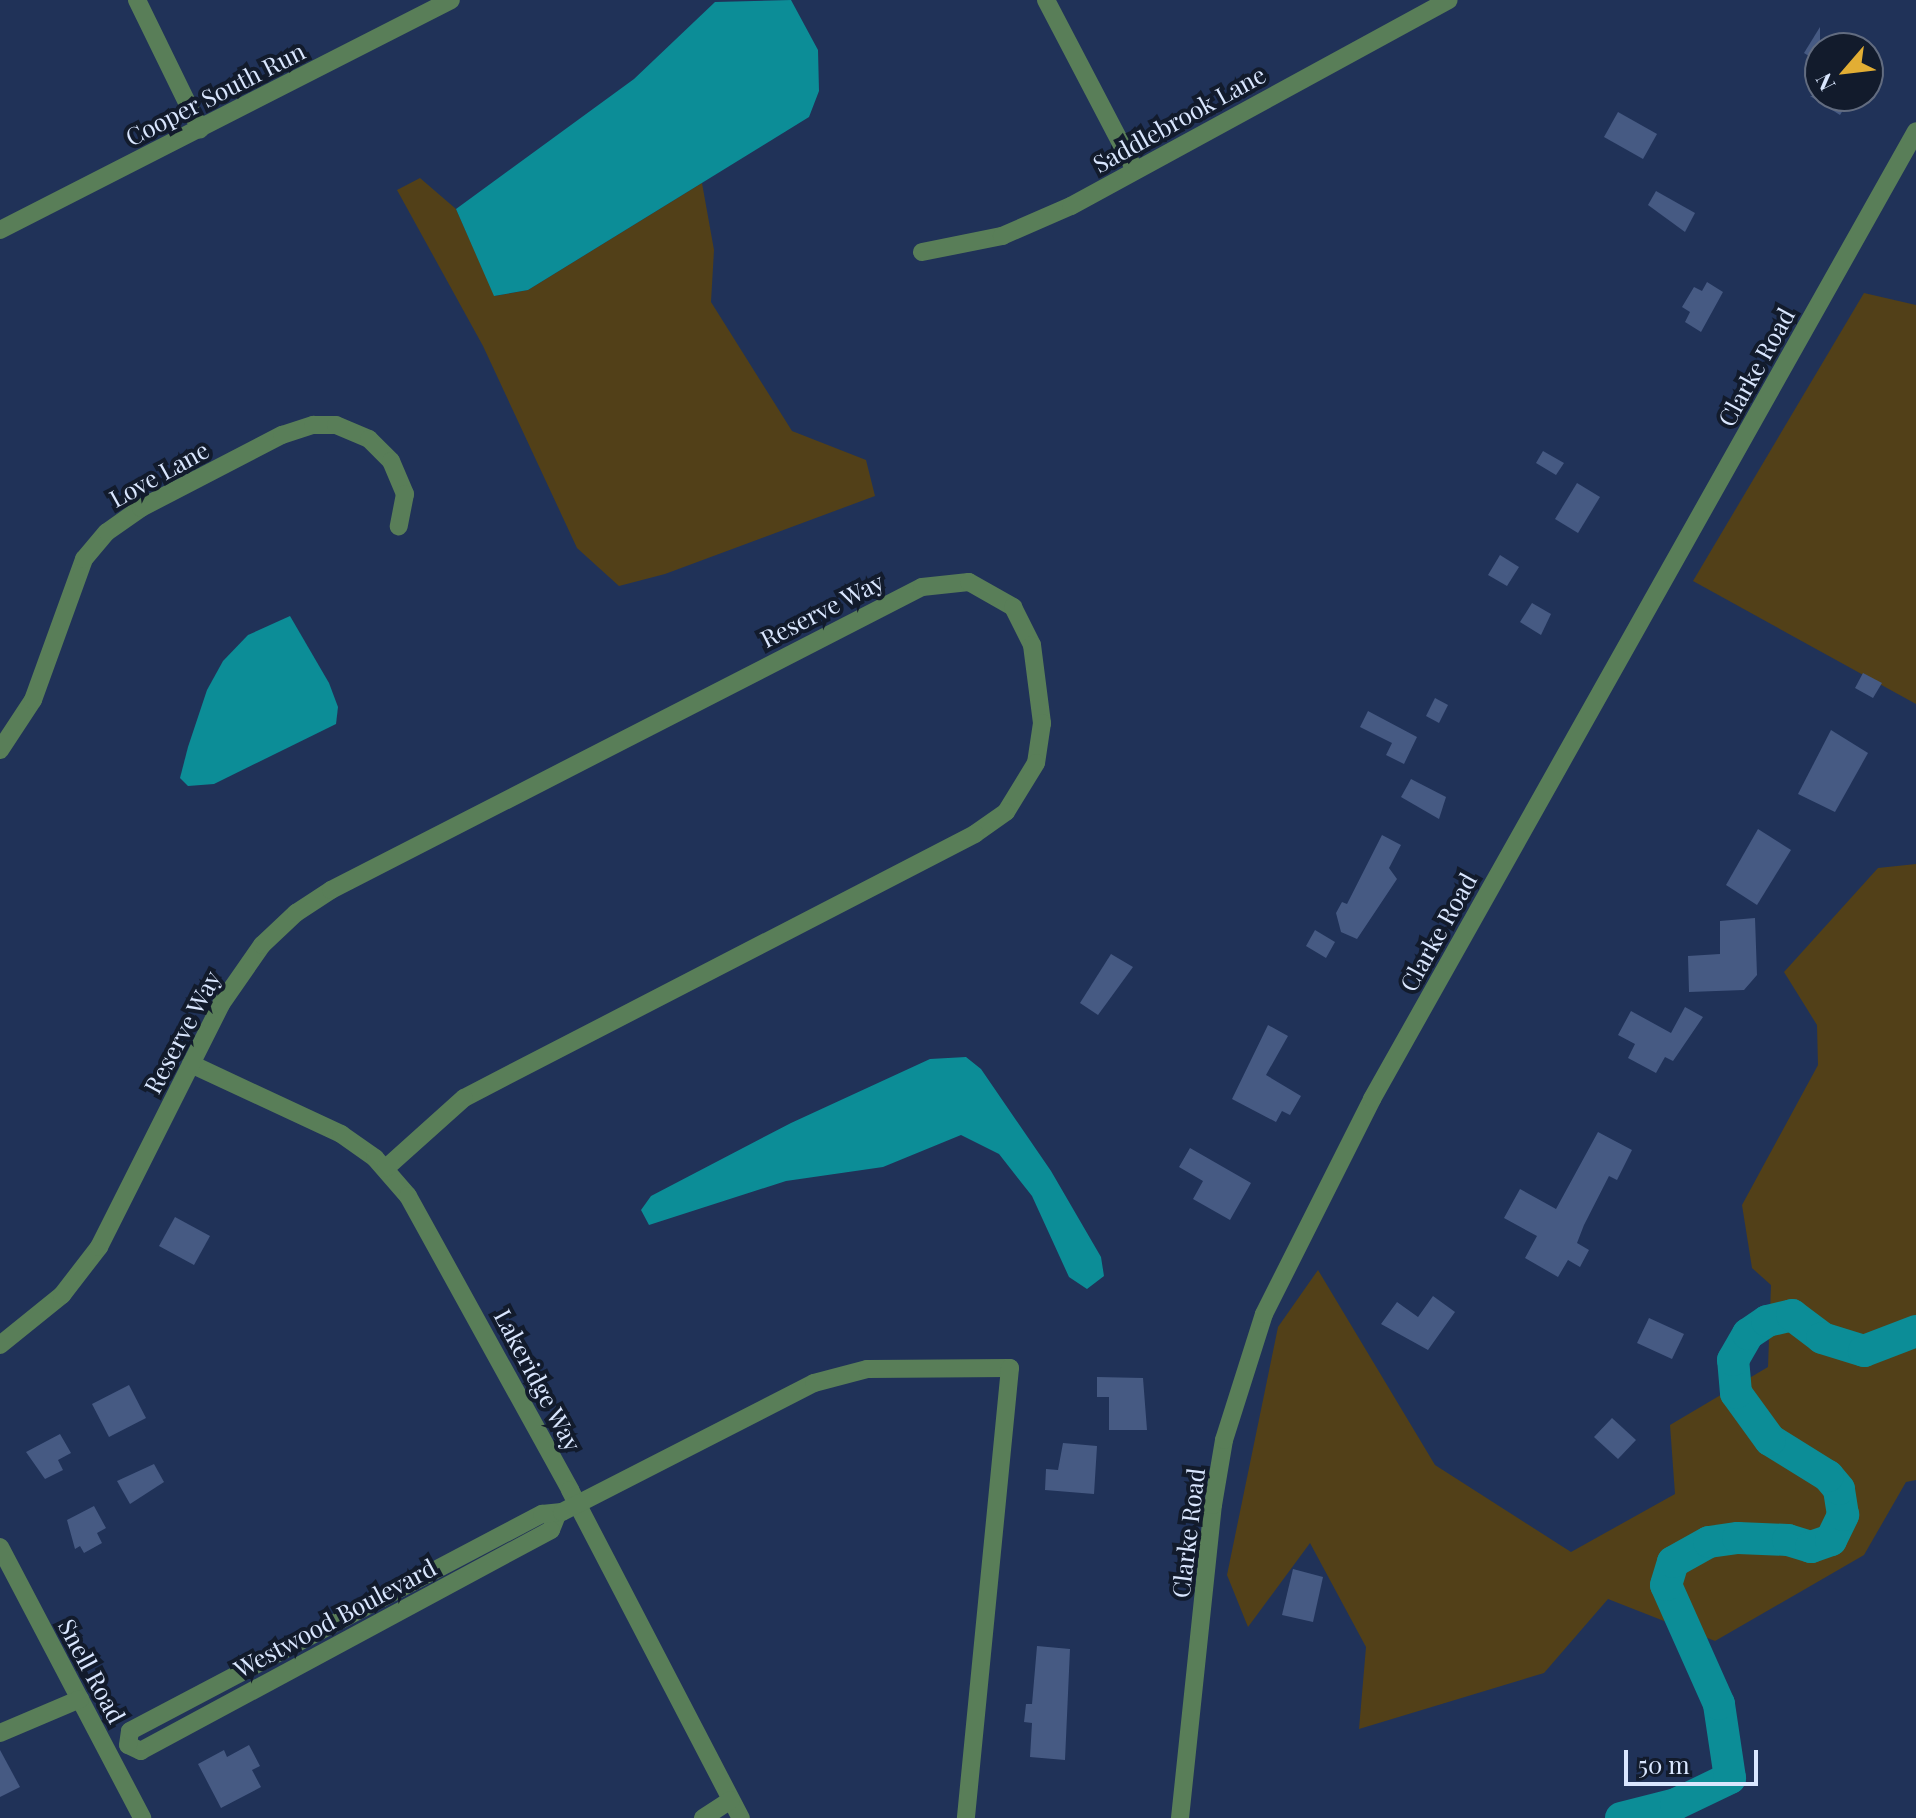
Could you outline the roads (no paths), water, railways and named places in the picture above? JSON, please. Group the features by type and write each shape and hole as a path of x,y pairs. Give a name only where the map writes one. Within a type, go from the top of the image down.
{"street":[{"path":"137,0 200,129"},
{"name":"Cooper South Run","path":"0,230 451,0"},
{"path":"1046,0 1135,170"},
{"name":"Saddlebrook Lane","path":"922,252 1002,236 1135,170 1449,0"},
{"name":"Clarke Road","path":"1180,1818 1213,1505 1228,1427 1264,1314 1372,1099 1916,131"},
{"name":"Love Lane","path":"0,750 33,700 84,559 107,532 141,508 282,435 313,425 336,425 369,439 391,461 405,494 399,526"},
{"name":"Reserve Way","path":"0,1345 62,1295 99,1247 232,984 262,945 331,890 922,587 969,582 1013,607 1032,645 1042,723 1036,763 1006,812 975,834 477,1090 451,1106 386,1168"},
{"name":"Lakeridge Way","path":"191,1064 320,1122 386,1168 432,1235 578,1505 741,1818"},
{"name":"Westwood Boulevard","path":"109,1755 128,1745 130,1731 542,1514 557,1515 830,1377 890,1367 1010,1368 966,1818"},
{"name":"Snell Road","path":"0,1547 142,1818"},
{"path":"0,1733 80,1699"},
{"path":"703,1818 731,1800"}],"waterway":[{"path":"1621,1818 1676,1804 1730,1778 1719,1704 1666,1585 1673,1562 1709,1542 1738,1538 1788,1540 1811,1547 1831,1540 1843,1515 1839,1489 1828,1476 1770,1440 1736,1393 1733,1360 1748,1334 1767,1321 1792,1315 1822,1338 1864,1351 1916,1331"}]}
